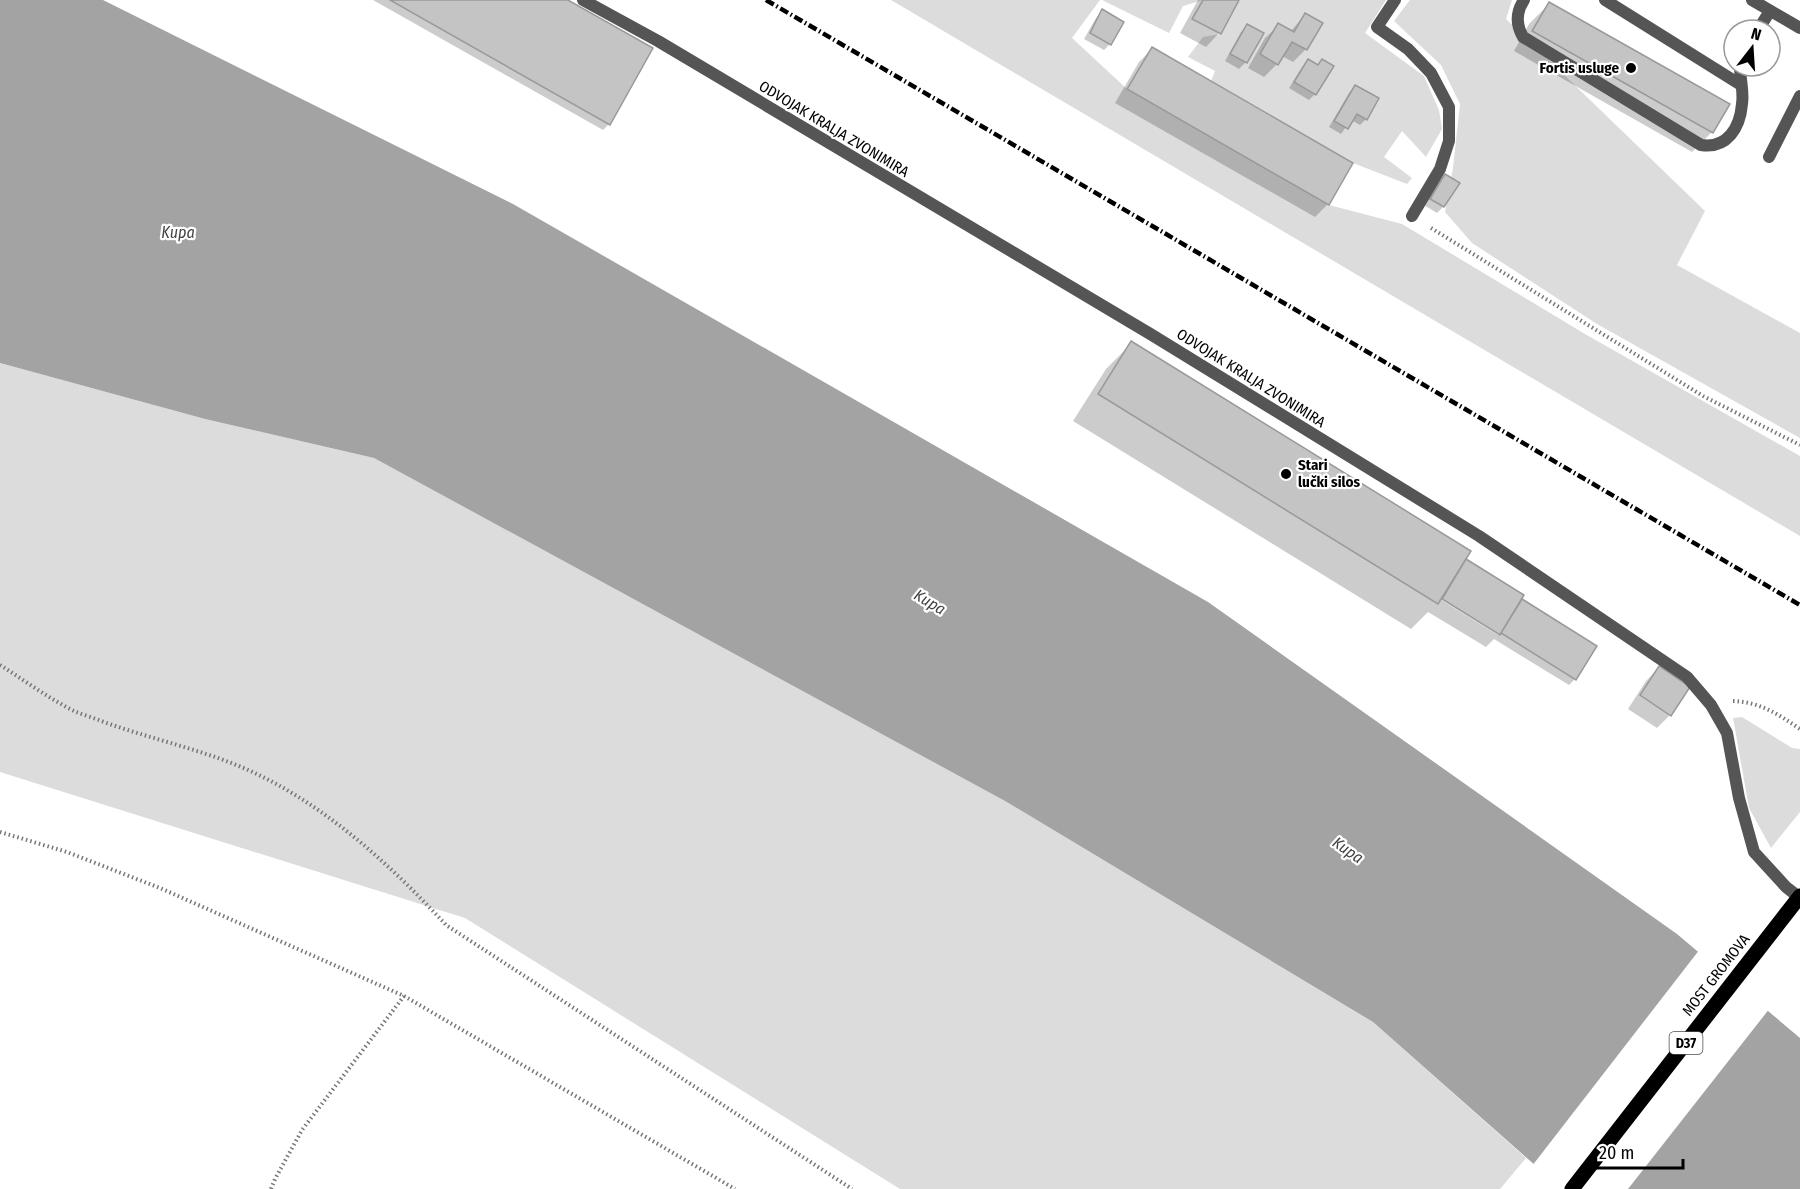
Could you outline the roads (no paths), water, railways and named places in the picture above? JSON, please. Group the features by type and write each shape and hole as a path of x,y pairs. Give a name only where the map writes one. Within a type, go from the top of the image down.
{"main road":[{"name":"MOST GROMOVA","path":"1572,1189 1800,897"}],"street":[{"name":"ODVOJAK KRALJA ZVONIMIRA","path":"583,0 658,41 1141,328 1479,536 1687,677 1711,705 1727,733 1739,798 1754,852 1786,888 1800,897"},
{"path":"1395,0 1377,27 1408,49 1431,73 1449,107 1449,141 1440,169 1412,216"},
{"path":"1524,0 1518,18 1523,37 1701,145 1716,146 1728,138 1736,126 1743,103 1741,78"},
{"path":"1605,0 1741,85"},
{"path":"1752,0 1800,28"},
{"path":"1766,18 1770,11"},
{"path":"1769,157 1800,96"}],"water":[{"name":"Kupa","path":"0,0 103,0 513,204 1208,602 1677,934 1800,1038 1800,1189 1562,1189 1373,1022 1005,801 374,458 205,419 0,363"}],"railway":[{"path":"766,0 1800,605"}],"place":[{"name":"Fortis usluge","path":"1631,68"},
{"name":"Stari lučki silos","path":"1286,474"}]}
